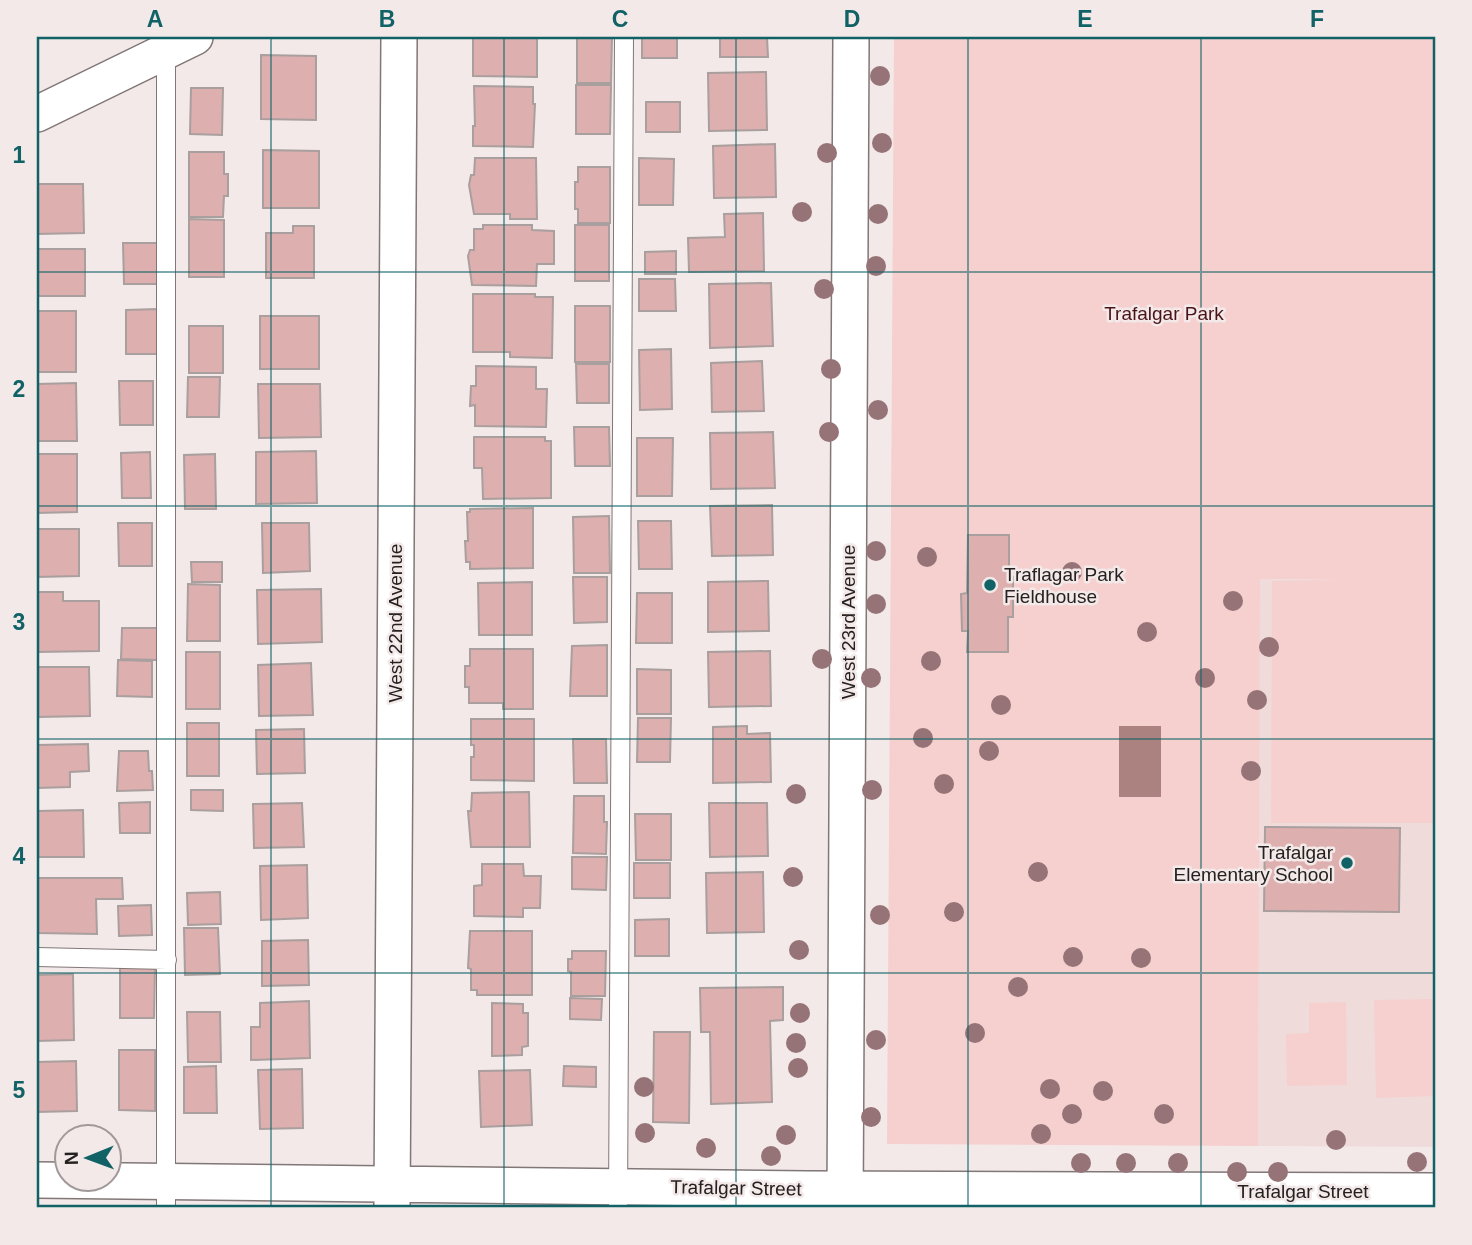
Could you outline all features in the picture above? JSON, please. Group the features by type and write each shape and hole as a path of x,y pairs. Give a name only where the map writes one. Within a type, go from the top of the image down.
{"street":[{"name":"West 22nd Avenue","path":"392,1197 399,37"},
{"name":"West 23rd Avenue","path":"845,1199 851,37"},
{"path":"37,114 176,41"},
{"name":"Trafalgar Street","path":"37,1180 166,1195 392,1197 1297,1200 1435,1191"}],"lane":[{"path":"618,1197 624,37"},
{"path":"166,1195 176,41"},
{"path":"37,957 167,960"}],"shaded area":[{"name":"Trafalgar Elementary School","path":"1259,579 1435,581 1435,1147 1258,1146"},
{"path":"1119,726 1161,726 1161,797 1119,797"}],"green space":[{"name":"Trafalgar Park","path":"894,37 1435,37 1435,823 1271,823 1272,581 1341,580 1260,579 1258,1146 887,1144"},
{"path":"1435,999 1435,1096 1376,1098 1374,1000"},
{"path":"1346,1002 1347,1085 1287,1086 1286,1034 1309,1033 1309,1003"}],"building":[{"path":"473,37 537,37 537,77 473,76"},
{"path":"577,37 612,37 611,83 577,83"},
{"path":"642,37 677,37 677,58 642,58"},
{"path":"720,37 767,37 768,57 720,57"},
{"path":"261,55 316,56 316,120 261,119"},
{"path":"766,72 767,130 709,131 708,73"},
{"path":"576,85 611,85 610,134 576,134"},
{"path":"474,86 533,87 533,147 473,146"},
{"path":"191,88 223,88 222,135 190,134"},
{"path":"646,102 680,102 680,132 646,132"},
{"path":"775,144 776,197 714,198 713,146"},
{"path":"263,150 319,151 319,208 263,208"},
{"path":"189,152 224,152 228,196 224,196 223,217 189,217"},
{"path":"475,158 536,158 537,219 510,219 510,214 474,214 469,185 471,175 474,175"},
{"path":"639,158 674,159 673,205 639,205"},
{"path":"578,167 610,167 610,223 578,223 575,182 578,182"},
{"path":"37,184 83,184 84,233 37,234"},
{"path":"763,213 764,271 689,272 688,238 725,237 724,214"},
{"path":"189,219 224,220 224,277 189,277"},
{"path":"483,225 532,225 532,230 554,231 554,264 537,264 536,286 472,285 468,256 470,250 474,250 474,229 483,229"},
{"path":"575,225 609,225 609,281 575,281"},
{"path":"293,226 314,226 314,278 266,278 266,233 293,233"},
{"path":"123,243 158,243 158,284 124,284"},
{"path":"37,249 85,249 85,296 37,296"},
{"path":"676,251 676,274 645,274 645,252"},
{"path":"639,279 675,279 676,311 639,311"},
{"path":"771,283 773,346 710,348 709,284"},
{"path":"473,294 535,294 535,297 553,297 552,358 510,357 510,352 473,352"},
{"path":"575,306 610,306 610,362 575,362"},
{"path":"157,309 158,354 126,354 126,310"},
{"path":"37,311 76,311 76,372 37,372"},
{"path":"260,316 319,316 319,369 260,369"},
{"path":"189,326 223,326 223,373 189,373"},
{"path":"671,349 672,409 640,410 639,350"},
{"path":"762,361 764,411 712,412 711,363"},
{"path":"576,364 609,364 609,403 577,403"},
{"path":"476,366 536,367 536,389 547,389 546,427 475,426 475,405 470,406 471,386 476,386"},
{"path":"188,377 220,377 219,417 187,417"},
{"path":"119,381 153,381 153,425 120,425"},
{"path":"76,383 77,441 37,441 37,384"},
{"path":"258,384 320,384 321,437 259,438"},
{"path":"574,427 609,427 610,466 575,466"},
{"path":"773,432 775,488 711,489 710,433"},
{"path":"474,437 545,437 545,441 551,441 551,498 483,499 482,468 474,468"},
{"path":"637,438 673,438 672,496 637,496"},
{"path":"316,451 317,503 256,504 256,452"},
{"path":"150,452 151,498 122,498 121,453"},
{"path":"37,454 77,454 77,512 37,513"},
{"path":"215,454 216,509 185,509 184,455"},
{"path":"772,505 773,555 712,556 710,506"},
{"path":"533,508 533,568 470,569 470,562 466,562 465,541 468,541 467,512 470,512 470,509"},
{"path":"609,516 610,573 574,573 573,517"},
{"path":"638,521 671,521 672,569 639,569"},
{"path":"118,523 152,523 152,566 119,566"},
{"path":"262,523 309,523 310,571 263,573"},
{"path":"37,529 79,529 79,576 37,577"},
{"name":"Traflagar Park Fieldhouse","path":"968,535 1009,535 1013,617 1008,617 1008,652 967,652 968,631 962,631 961,594 967,593"},
{"path":"191,562 222,562 222,582 192,582"},
{"path":"573,577 607,577 607,622 574,623"},
{"path":"768,581 769,631 708,632 708,582"},
{"path":"532,582 532,635 479,635 478,583"},
{"path":"188,584 220,585 220,641 187,641"},
{"path":"321,589 322,642 258,644 257,590"},
{"path":"37,592 63,592 63,601 99,601 99,651 37,652"},
{"path":"637,593 672,593 672,643 636,643"},
{"path":"122,628 158,628 158,660 121,659"},
{"path":"607,645 607,696 570,696 572,646"},
{"path":"470,649 533,649 533,709 503,709 503,703 469,703 469,687 465,687 465,666 470,666"},
{"path":"770,651 771,706 709,707 708,652"},
{"path":"186,652 220,652 220,709 186,709"},
{"path":"118,660 152,661 152,697 117,696"},
{"path":"311,663 313,715 259,716 258,665"},
{"path":"37,667 89,667 90,716 37,717"},
{"path":"637,669 671,670 671,714 637,714"},
{"path":"638,718 671,718 670,762 637,762"},
{"path":"471,719 534,719 534,781 471,780 474,745 471,745"},
{"path":"187,723 219,723 219,776 187,776"},
{"path":"747,726 747,734 770,733 771,782 713,783 713,727"},
{"path":"304,729 305,773 257,774 256,730"},
{"path":"573,739 606,739 607,783 574,783"},
{"path":"88,744 89,771 70,772 70,787 37,788 37,745"},
{"path":"119,751 148,751 153,790 117,791"},
{"path":"191,790 223,790 223,811 191,810"},
{"path":"529,792 530,847 471,847 468,811 471,811 472,793"},
{"path":"574,796 604,796 604,822 607,822 606,854 573,853"},
{"path":"150,802 150,833 120,833 119,803"},
{"path":"302,803 304,847 254,848 253,804"},
{"path":"709,803 767,803 768,856 710,857"},
{"path":"83,810 84,857 37,857 37,811"},
{"path":"635,814 671,814 671,860 636,860"},
{"path":"1265,827 1400,828 1399,912 1264,911"},
{"path":"572,857 607,857 606,890 572,889"},
{"path":"634,863 670,863 670,898 634,898"},
{"path":"482,864 523,864 524,876 541,876 540,908 523,908 523,917 474,916 474,886 482,885"},
{"path":"307,865 308,918 261,920 260,866"},
{"path":"763,872 764,932 707,933 706,873"},
{"path":"37,878 122,878 123,899 96,899 97,934 37,933"},
{"path":"220,892 221,924 188,925 187,893"},
{"path":"151,905 152,935 119,936 118,906"},
{"path":"669,919 669,956 635,956 635,920"},
{"path":"184,928 218,928 220,974 185,975"},
{"path":"470,931 532,931 532,995 477,995 477,990 471,990 471,969 468,968"},
{"path":"308,940 309,985 262,986 262,941"},
{"path":"572,951 606,951 605,996 571,996 568,959 572,959"},
{"path":"120,967 155,968 154,1018 120,1018"},
{"path":"73,974 74,1040 37,1041 37,975"},
{"path":"783,987 783,1020 770,1021 772,1102 711,1104 710,1032 701,1032 700,988"},
{"path":"570,998 602,999 601,1020 570,1019"},
{"path":"309,1001 310,1058 251,1060 251,1027 260,1027 260,1003"},
{"path":"492,1003 523,1004 523,1013 528,1013 528,1046 522,1047 522,1055 492,1056"},
{"path":"187,1012 220,1012 221,1062 188,1062"},
{"path":"654,1032 690,1032 689,1123 653,1122"},
{"path":"119,1050 155,1050 155,1111 119,1110"},
{"path":"76,1061 77,1111 37,1112 37,1062"},
{"path":"216,1066 217,1113 184,1113 184,1067"},
{"path":"564,1066 596,1067 596,1087 563,1086"},
{"path":"302,1069 303,1128 260,1129 258,1070"},
{"path":"530,1070 532,1125 481,1127 479,1071"}],"place":[{"name":"Traflagar Park Fieldhouse","path":"990,585"},
{"name":"Trafalgar Elementary School","path":"1347,863"}]}
